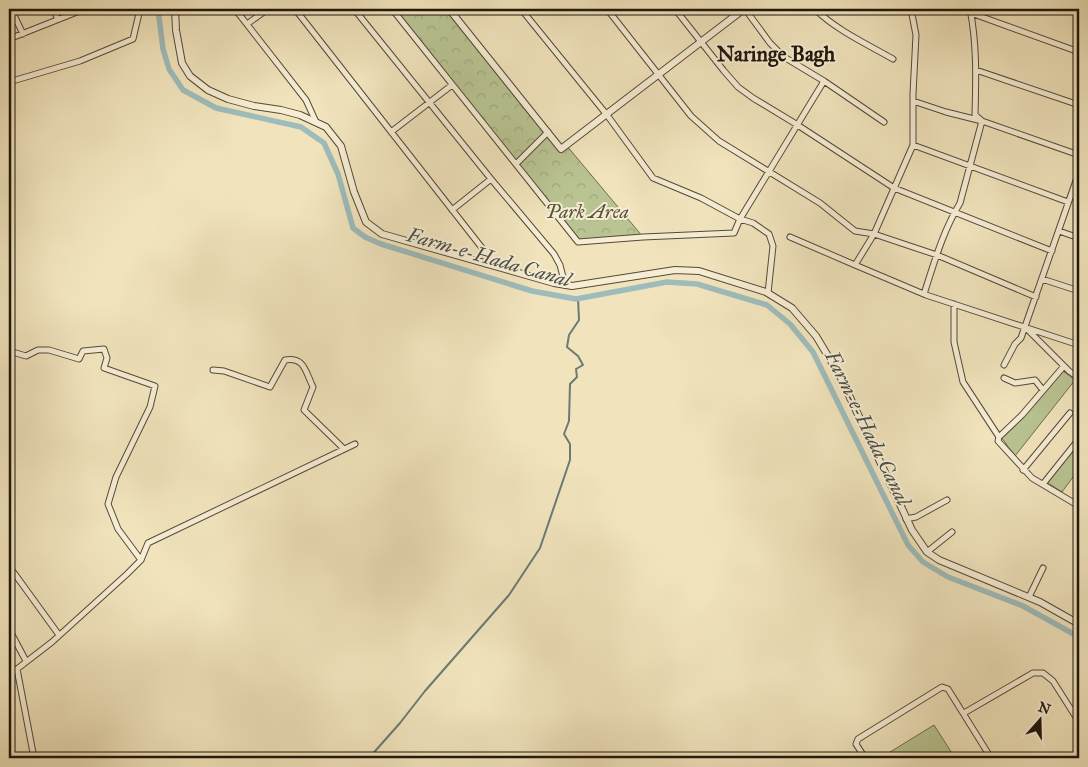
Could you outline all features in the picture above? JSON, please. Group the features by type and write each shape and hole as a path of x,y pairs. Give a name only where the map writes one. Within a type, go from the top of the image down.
{"street":[{"path":"11,9 22,34"},
{"path":"53,9 58,19"},
{"path":"9,82 80,61 133,40 140,9"},
{"path":"182,9 175,11 176,30 182,63 190,76 208,90 228,99 254,106 281,110 305,117 326,127 340,146 366,222 382,234 572,286 675,270 699,271 768,293 792,308 821,344 840,376 906,519 927,552 939,560 1029,597 1079,624"},
{"path":"235,9 306,100 316,122"},
{"path":"247,24 268,9"},
{"path":"295,9 486,253 486,264"},
{"path":"354,9 554,254 560,265 565,285"},
{"path":"392,9 578,242 734,233 768,171 824,81"},
{"path":"521,9 607,115 654,178 701,198 740,219 753,223 769,234 773,246 768,293"},
{"path":"607,9 690,116 719,140 820,203 855,230 874,234 937,255 1036,297"},
{"path":"675,9 738,87 894,188 1052,251"},
{"path":"451,10 562,149 744,9 770,43 784,57 824,81 884,122"},
{"path":"815,9 847,32 893,59"},
{"path":"855,264 874,234 913,145 916,36 911,9"},
{"path":"982,121 975,115 975,43 970,11 1079,52"},
{"path":"9,39 77,12"},
{"path":"976,70 1079,105"},
{"path":"391,132 452,85"},
{"path":"913,101 982,121 1079,155"},
{"path":"924,294 937,255 960,203 982,121"},
{"path":"516,164 548,132"},
{"path":"913,145 1068,202"},
{"path":"1004,365 1015,344 1021,338 1068,202 1077,188 1079,172"},
{"path":"452,210 491,179"},
{"path":"1059,231 1079,238"},
{"path":"790,237 924,294 1079,345"},
{"path":"1042,279 1079,291"},
{"path":"954,304 954,342 963,382 999,437 998,441 1032,478 1079,506"},
{"path":"1025,327 1064,366 1079,378"},
{"path":"9,352 26,356 38,350 48,350 79,359 83,351 104,349 107,358 104,368 155,386 150,407 116,477 108,504 118,529 141,560"},
{"path":"214,370 270,387 285,360 294,359 301,363 313,387 304,410 344,449"},
{"path":"999,437 1022,415 1064,366"},
{"path":"1004,378 1015,383 1035,380 1044,390"},
{"path":"1024,470 1070,413"},
{"path":"1043,484 1079,439"},
{"path":"9,672 17,669 52,642 141,560 148,543 355,444"},
{"path":"906,519 916,517 947,500"},
{"path":"927,552 952,532"},
{"path":"9,566 60,635"},
{"path":"1029,597 1044,568"},
{"path":"9,629 26,661"},
{"path":"17,669 34,758"},
{"path":"964,713 1033,673 1043,673 1053,681 1079,722"},
{"path":"865,758 856,744 858,739 942,687 948,689 991,758"}],"green space":[{"name":"Park Area","path":"392,9 449,9 561,149 567,146 643,237 578,242"},
{"path":"1063,371 1075,380 1015,456 1001,437"},
{"path":"1079,438 1079,469 1062,492 1045,481"},
{"path":"934,725 955,758 882,757"}],"waterway":[{"name":"Farm-e-Hada Canal","path":"158,9 163,49 169,69 183,90 216,108 301,127 324,143 338,174 353,228 365,237 381,244 532,291 576,299 667,282 697,284 767,305 790,324 813,352 908,545 923,562 948,577 1023,606 1079,637"},
{"path":"369,758 509,595 540,548 570,460 570,444 564,434 569,421 570,384 577,377 576,369 583,365 578,356 567,347 569,335 579,320 578,298"}],"district":[{"name":"Naringe Bagh","path":"776,54"}]}
